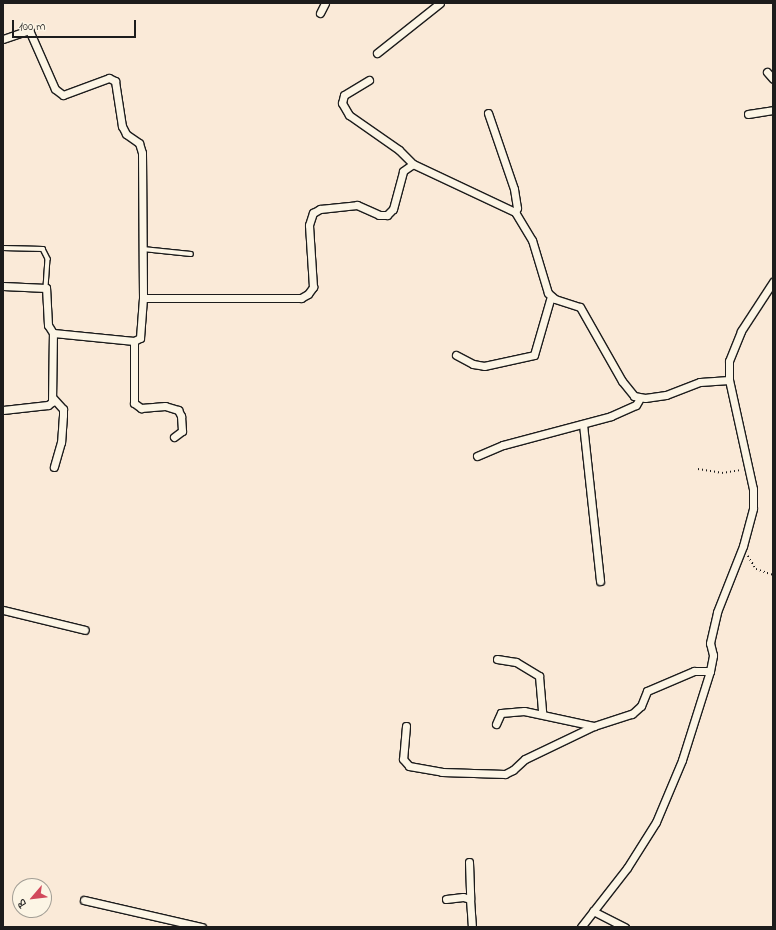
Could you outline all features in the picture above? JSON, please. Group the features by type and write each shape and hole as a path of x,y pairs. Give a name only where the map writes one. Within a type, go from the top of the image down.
{"street":[{"path":"320,13 325,3"},
{"path":"377,53 440,3"},
{"path":"3,39 29,30 55,89 63,95 95,82 113,78 122,126 126,134 139,144 142,153 143,298 140,338 134,342 52,333"},
{"path":"766,72 773,79"},
{"path":"369,80 344,95 342,103 349,115 399,150 413,164 515,212 532,240 546,290 551,296 580,307 622,381 631,393 640,398 666,395 700,382 729,380"},
{"path":"748,114 773,110"},
{"path":"488,113 514,189 517,208 515,212"},
{"path":"143,298 300,298 308,294 313,287 309,225 313,213 320,208 357,205 379,215 387,215 393,209 403,171 413,164"},
{"path":"581,927 627,868 659,816 682,760 710,671 713,655 710,643 717,612 743,546 753,508 749,469 729,380 729,361 736,340 773,282"},
{"path":"3,286 46,288 48,325 52,333 53,398 48,406 3,410"},
{"path":"456,355 473,364 484,366 525,359 534,355 551,296"},
{"path":"134,342 134,403 141,408 165,406 178,410 181,416 182,431 174,437"},
{"path":"53,398 63,409 61,442 54,467"},
{"path":"477,456 503,446 583,424 629,409 639,403 640,398"},
{"path":"583,424 600,581"},
{"path":"3,610 85,630"},
{"path":"497,659 516,662 539,676 542,714"},
{"path":"406,726 403,758 409,766 442,772 505,774 513,770 525,759 594,726 632,714 641,706 647,691 694,671 710,671"},
{"path":"496,724 501,713 524,711 594,726"},
{"path":"469,862 472,927"},
{"path":"446,899 463,896 470,898"},
{"path":"84,900 202,927"},
{"path":"593,911 625,927"}],"lane":[{"path":"3,248 43,249 48,259 46,288"},
{"path":"143,249 191,254"}],"path":[{"path":"698,469 722,472 749,469"},
{"path":"743,546 756,569 773,574"}]}
